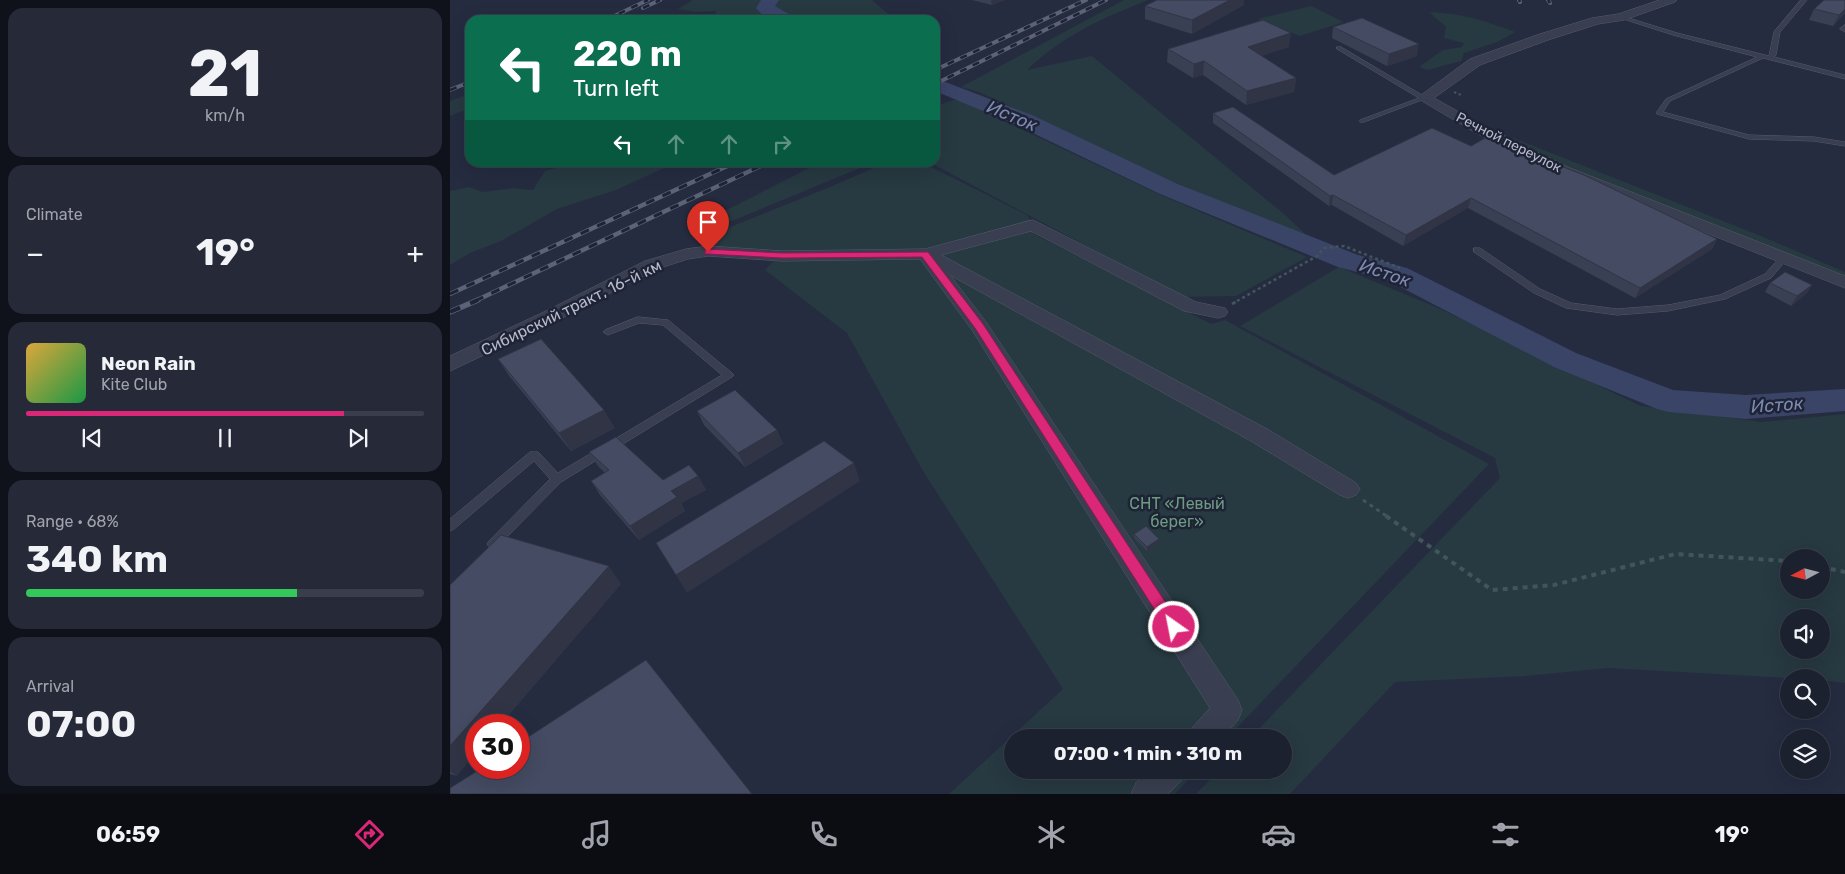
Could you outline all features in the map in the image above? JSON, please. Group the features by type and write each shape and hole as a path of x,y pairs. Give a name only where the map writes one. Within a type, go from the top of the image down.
{"street":[{"path":"1424,98 1475,62 1587,23 1620,16 1671,0"},
{"name":"Речной переулок","path":"1424,98 1481,130 1564,171 1845,282"},
{"name":"Сибирский тракт, 16-й км","path":"450,364 555,314 651,265 686,254 708,252 782,256 925,254 1033,225 1191,307 1218,312"},
{"path":"925,254 1259,435 1348,489"},
{"path":"925,254 979,326 1228,710 1210,729"},
{"path":"1147,794 1161,779"}],"lane":[{"path":"1804,0 1777,32 1773,55 1668,100 1659,113 1749,137 1814,139 1845,144"},
{"path":"1620,16 1675,34 1845,77"},
{"path":"1339,48 1424,98"},
{"path":"1362,121 1424,98"},
{"path":"1478,250 1537,291 1569,306 1617,312 1668,308 1722,298 1768,276 1785,257"},
{"path":"483,555 557,479 729,375 665,322 638,320 608,332"},
{"path":"450,526 534,455 557,479"}],"path":[{"path":"1218,312 1317,256 1324,248 1344,246 1400,268"},
{"path":"1348,489 1492,590 1554,585 1675,554 1780,560"},
{"path":"1830,569 1845,572"}],"green space":[{"path":"693,0 872,0 889,15 714,15 717,11 696,12 678,9"},
{"path":"1124,0 1148,0 1084,29 1054,47 1027,70 1092,56 1284,214 1314,242 1172,181 979,92 961,87"},
{"path":"1311,6 1344,22 1300,36 1258,19"},
{"path":"1429,12 1473,18 1515,32 1497,42 1464,53 1461,61 1427,70 1419,67 1443,50 1462,47 1464,43 1444,38 1446,27"},
{"path":"465,96 465,110 450,116 450,101"},
{"path":"957,99 1161,195 1307,257 1236,296 1182,297 938,167 940,167 940,104"},
{"path":"1488,128 1761,236 1845,272 1845,282 1616,192"},
{"path":"559,167 666,167 616,190 557,209 501,241 470,253 450,265 450,191 469,187 482,192 513,188 533,190 545,171"},
{"path":"811,167 862,167 732,221 716,223 715,216"},
{"name":"СНТ «Левый берег»","path":"876,167 931,167 1027,215 1033,225 1034,234 1211,324 1225,320 1489,464 1236,729 1020,729 1063,689 923,471 847,333 765,270 782,253 705,247 718,232"},
{"path":"1339,267 1436,307 1641,406 1762,422 1845,414 1845,683 1830,681 1830,669 1780,669 1780,678 1608,668 1525,676 1395,682 1290,794 1196,794 1210,779 1292,779 1292,729 1259,729 1500,478 1495,458 1240,326"},
{"name":"СНТ «Левый берег»","path":"1004,743 1004,779 1189,779 1175,794 949,794"}],"building":[{"path":"1157,0 1230,0 1192,20 1145,6"},
{"path":"1824,0 1845,0 1845,9 1839,15 1814,9"},
{"path":"1362,18 1419,44 1389,54 1333,27"},
{"path":"1263,20 1291,33 1248,47 1296,78 1247,91 1204,61 1194,64 1168,49"},
{"path":"1233,107 1334,175 1432,128 1471,146 1487,137 1554,167 1558,165 1584,175 1717,239 1640,288 1471,198 1406,235 1333,195 1330,196 1213,113"},
{"path":"1785,272 1812,285 1797,296 1770,283"},
{"path":"541,339 604,410 559,433 498,359"},
{"path":"735,390 777,430 738,453 697,411"},
{"path":"616,437 663,480 689,465 698,476 671,491 677,497 630,526 591,481 609,470 589,452"},
{"path":"824,441 854,463 676,575 656,543"},
{"path":"1146,526 1159,539 1147,547 1134,534"},
{"path":"501,535 609,566 478,714 465,714 465,729 450,746 450,585"},
{"path":"646,660 752,794 450,794 450,788 465,779 530,779 530,736"}],"waterway":[{"name":"Исток","path":"770,0 765,8 777,15"},
{"name":"Исток","path":"940,86 1024,120 1169,189 1348,261 1397,274 1565,360 1669,401 1746,407 1845,400"}],"railway":[{"path":"616,15 648,0"},
{"path":"643,8 660,0"},
{"path":"940,68 1086,0"},
{"path":"940,82 1106,0"},
{"path":"450,90 465,84"},
{"path":"450,294 725,167"},
{"path":"475,301 758,167"},
{"path":"450,312 478,300"}],"route":[{"path":"708,252 782,256 925,254 979,326 1174,627"}]}
